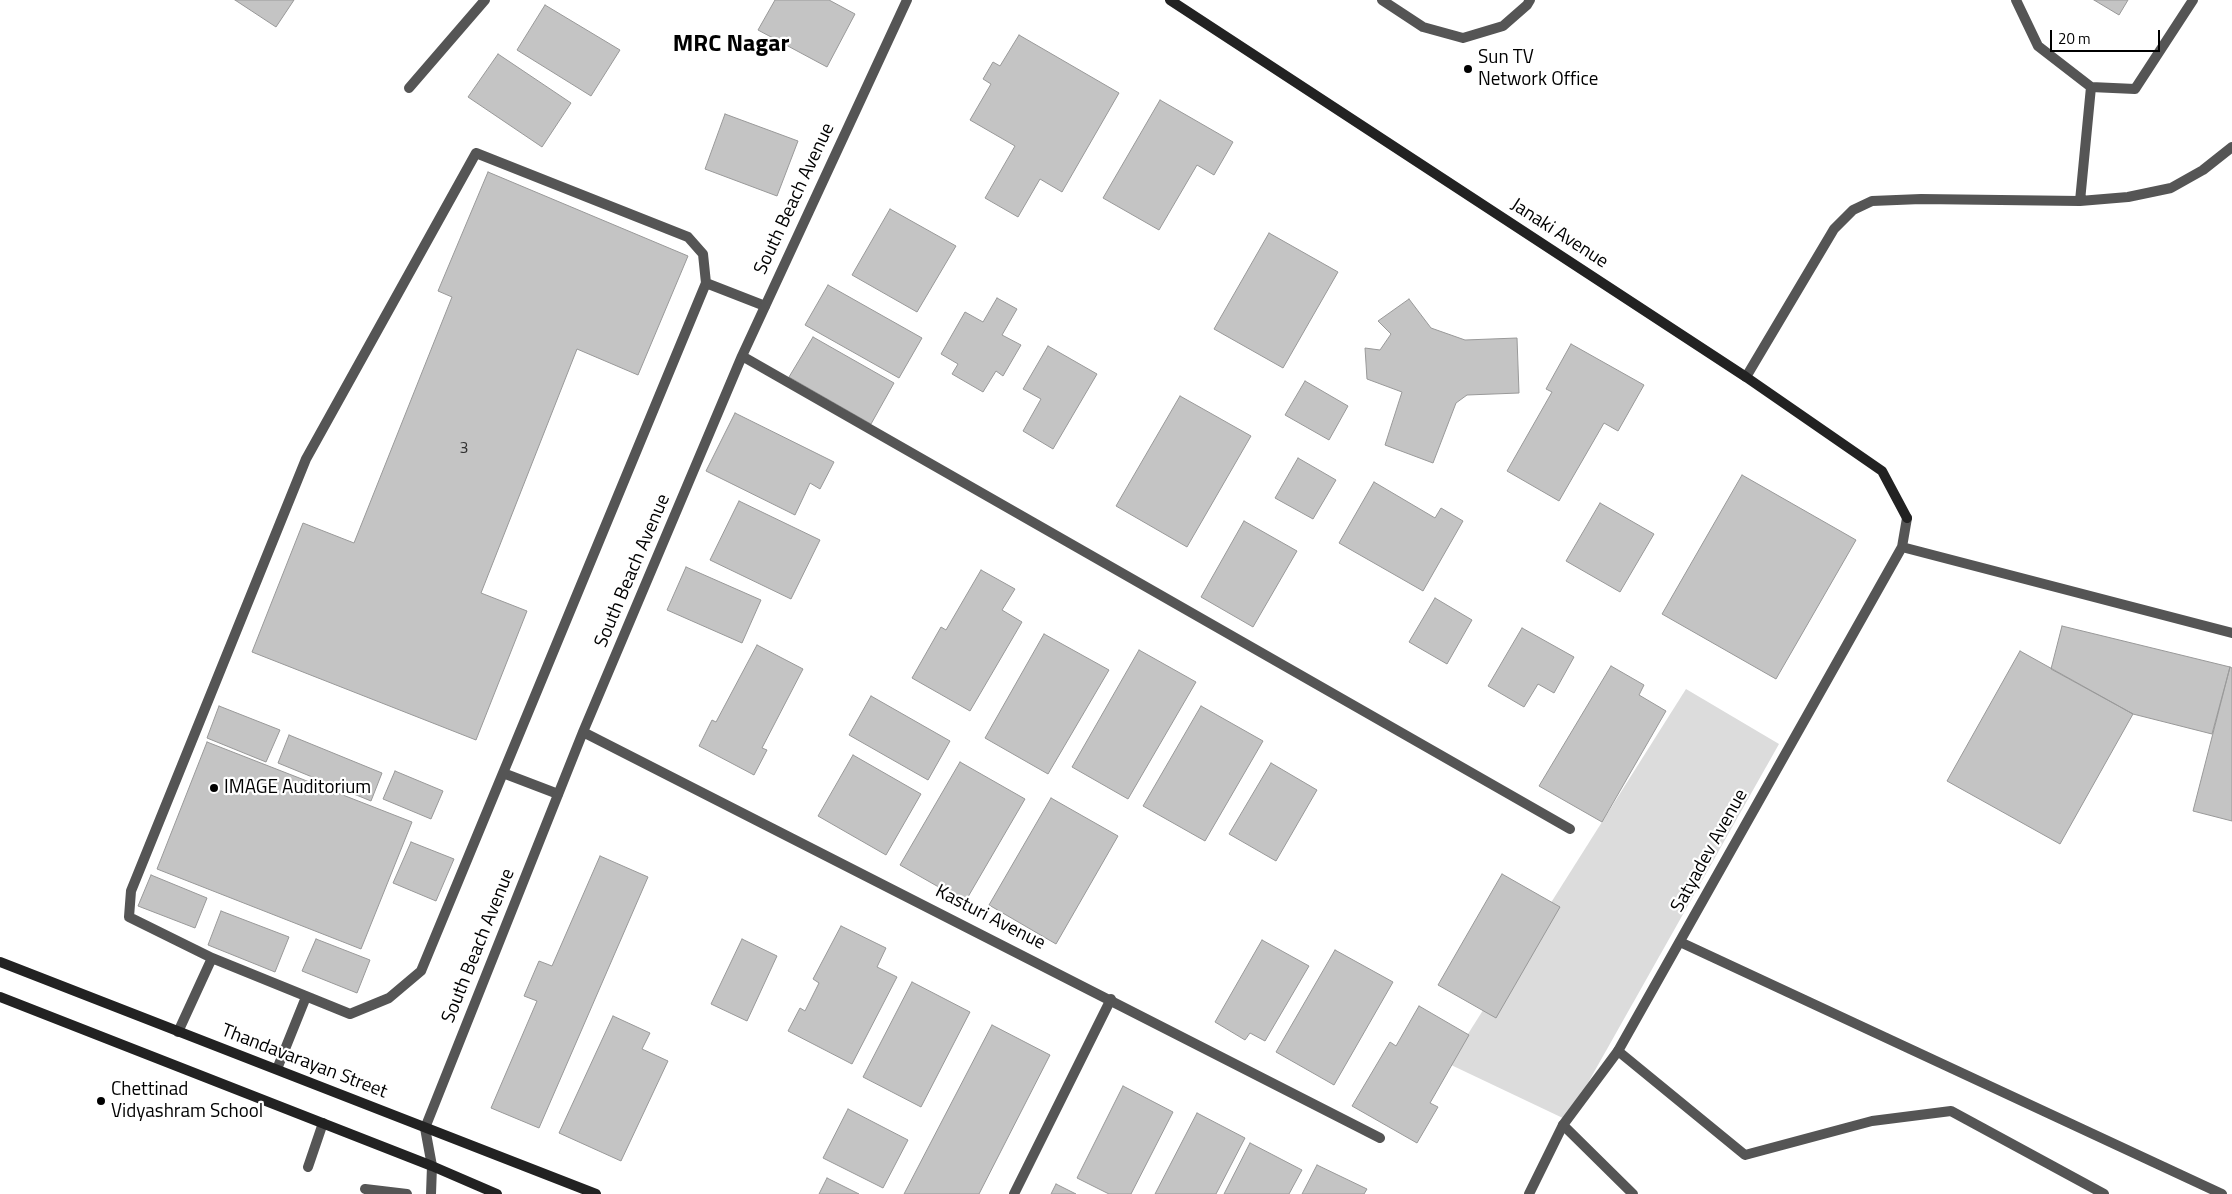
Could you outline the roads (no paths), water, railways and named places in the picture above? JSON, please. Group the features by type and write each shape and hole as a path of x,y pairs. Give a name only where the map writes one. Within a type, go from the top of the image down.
{"street":[{"path":"410,88 485,0"},
{"name":"South Beach Avenue","path":"425,1128 583,732 742,356 907,0"},
{"name":"Janaki Avenue","path":"1170,0 1746,377 1882,470 1907,518"},
{"path":"1382,0 1423,27 1463,38 1503,26 1527,5 1530,0"},
{"path":"2016,0 2038,46 2091,87 2136,89 2193,0"},
{"path":"2080,201 2091,87"},
{"path":"1746,377 1834,229 1853,210 1872,201 1921,199 2080,201 2128,197 2171,188 2203,170 2230,151"},
{"path":"476,153 688,237 703,254 706,283 503,773 421,971 389,998 350,1014 212,958 129,917 130,892 306,460 476,153"},
{"path":"706,283 765,306"},
{"path":"742,356 1570,829"},
{"name":"Satyadev Avenue","path":"1529,1194 1563,1125 1618,1051 1902,547 1907,518"},
{"path":"1902,547 2232,633"},
{"name":"Kasturi Avenue","path":"583,732 1111,999 1380,1138"},
{"path":"503,773 558,794"},
{"path":"1680,942 2222,1194"},
{"path":"178,1032 212,958"},
{"name":"Thandavarayan Street","path":"0,962 596,1194"},
{"path":"0,997 432,1166 497,1194"},
{"path":"277,1069 306,997"},
{"path":"1014,1194 1111,999"},
{"path":"1618,1051 1745,1155 1872,1122 1951,1111 2104,1194"},
{"path":"308,1166 323,1123"},
{"path":"1563,1125 1633,1194"},
{"path":"425,1128 432,1166 431,1194"},
{"path":"365,1189 407,1194"}],"place":[{"name":"Sun TV Network Office","path":"1468,69"},
{"name":"IMAGE Auditorium","path":"214,788"},
{"name":"Chettinad Vidyashram School","path":"101,1101"}],"district":[{"name":"MRC Nagar","path":"731,45"}]}
